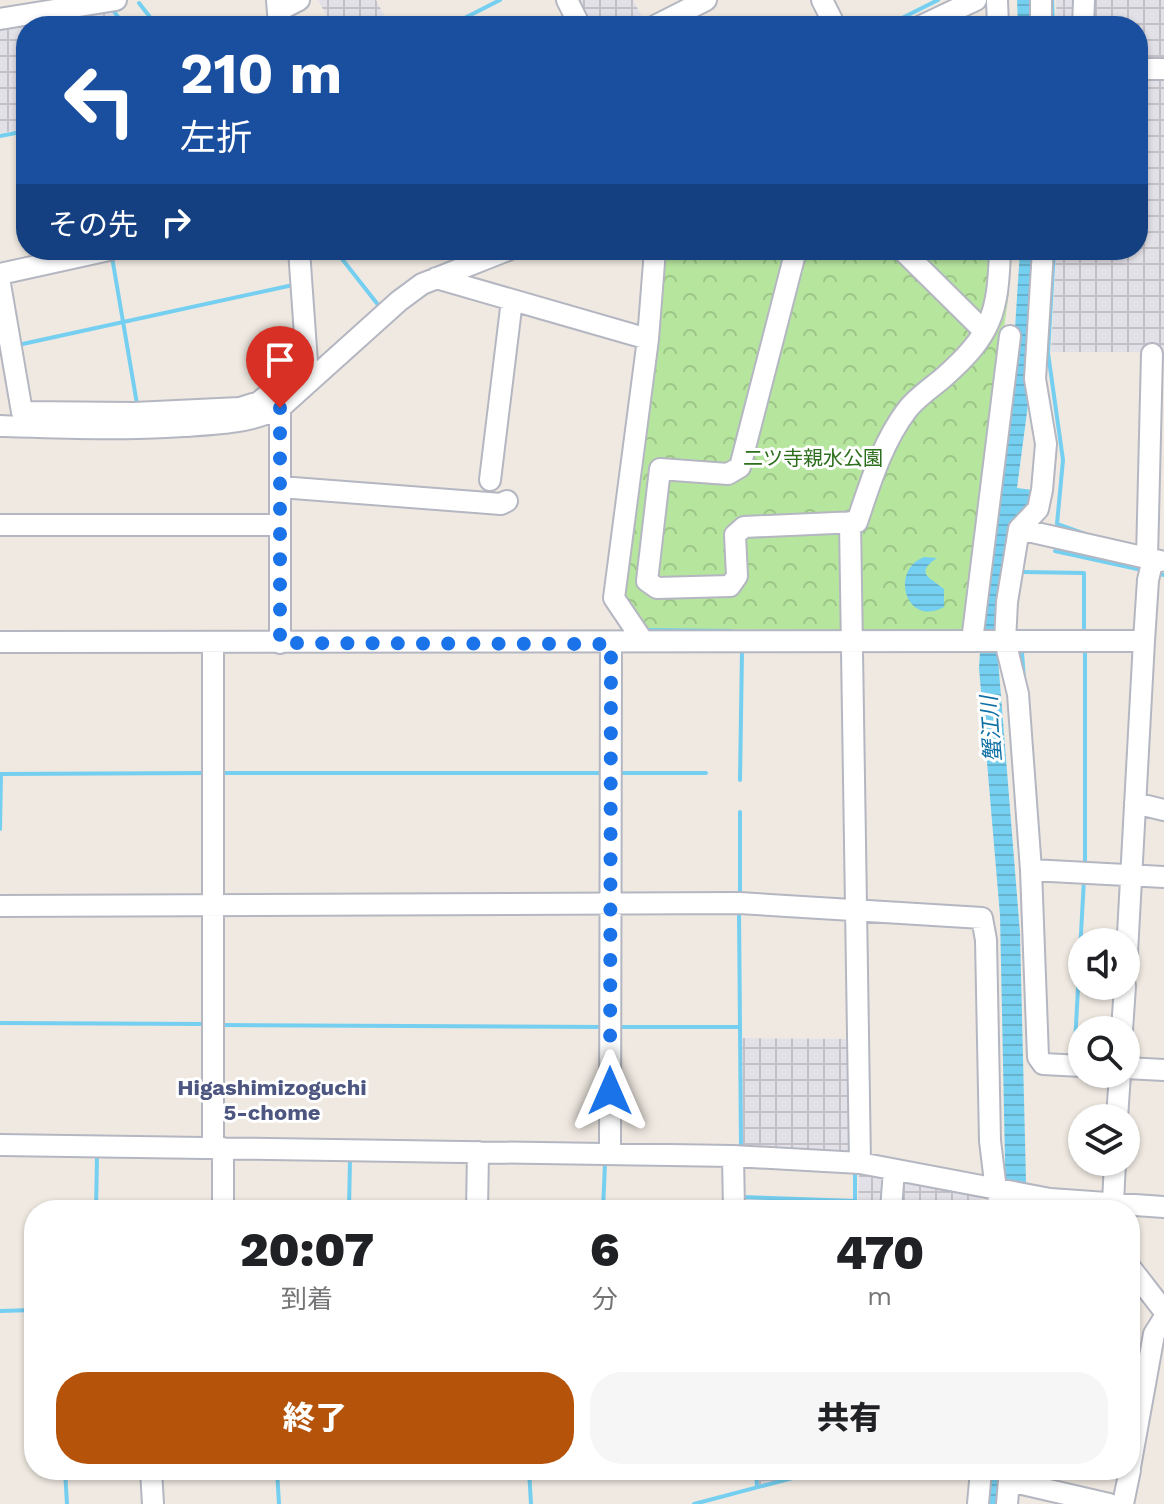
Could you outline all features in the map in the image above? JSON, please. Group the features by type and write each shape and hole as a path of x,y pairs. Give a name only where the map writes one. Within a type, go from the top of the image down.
{"street":[{"path":"18,16 116,0"},
{"path":"278,12 299,0"},
{"path":"675,16 706,0"},
{"path":"942,16 976,0"},
{"path":"0,274 64,260"},
{"path":"0,284 22,412 134,413 240,408 259,402 307,363 300,260"},
{"path":"0,426 117,430 242,422 262,417 280,408 422,284 482,260"},
{"path":"643,641 614,598 648,339 654,260"},
{"path":"793,260 740,467 728,474 660,469 647,581 657,588 730,586 737,576 735,535 744,527 857,522 880,458 907,409 961,362 984,331 996,308 1000,260"},
{"path":"912,260 984,331"},
{"path":"1042,260 1035,379 1046,444 1038,509 1019,529 1007,602 1005,641 1018,694 1031,870 1038,1057 1043,1064 1068,1065"},
{"path":"436,278 648,339"},
{"path":"490,480 512,300"},
{"path":"972,641 1010,336"},
{"path":"1129,928 1135,803 1154,569 1157,440 1152,354"},
{"path":"280,408 280,643"},
{"path":"280,487 501,504 507,501"},
{"path":"850,522 860,1163"},
{"path":"0,525 280,525"},
{"path":"1019,529 1154,569"},
{"path":"0,642 611,644 643,641 1005,641 1151,632"},
{"path":"213,643 212,905 222,1200"},
{"path":"610,1154 611,644"},
{"path":"1135,803 1164,810"},
{"path":"1031,870 1164,877"},
{"path":"0,906 739,903 982,918 986,940 990,1141 1001,1197"},
{"path":"1140,1069 1164,1070"},
{"path":"0,1145 733,1156 860,1163 1001,1197 1032,1200"},
{"path":"477,1200 478,1152"},
{"path":"733,1156 734,1200"},
{"path":"892,1200 894,1170"},
{"path":"1113,1200 1114,1176"},
{"path":"1140,1205 1164,1207"},
{"path":"1140,1280 1164,1311"},
{"path":"1140,1413 1154,1334 1164,1318"},
{"path":"152,1480 153,1504"},
{"path":"978,1504 980,1480"},
{"path":"1007,1504 1010,1480"},
{"path":"1024,1480 1109,1504"},
{"path":"1123,1504 1128,1480"}],"shaded area":[{"path":"318,0 376,0 385,16 327,16"},
{"path":"574,0 633,0 642,16 582,16"},
{"path":"1056,0 1164,0 1164,352 1051,352 1056,260 1148,260 1148,16 1057,16"},
{"path":"107,7 114,16 56,16"},
{"path":"16,23 16,131 0,133 0,26"},
{"path":"742,1038 849,1039 851,1149 848,1153 742,1150"},
{"path":"859,1170 980,1193 981,1200 858,1200"},
{"path":"758,1480 779,1480 759,1485"}],"green space":[{"name":"二ツ寺親水公園","path":"662,260 1010,260 1009,292 967,632 841,634 840,630 647,629 623,597"}],"water":[{"path":"1017,0 1035,0 1035,16 1018,16"},
{"name":"蟹江川","path":"1019,260 1039,260 1032,374 1017,488 1041,491 999,634 998,659 1020,933 1026,1200 1006,1200 1000,915 979,668 1012,375"},
{"path":"924,557 937,558 925,572 944,589 944,607 931,611 920,610 912,604 905,584 913,564"},
{"path":"985,1480 1004,1480 1001,1504 983,1504"}],"waterway":[{"path":"469,16 500,0"},
{"path":"906,16 938,0"},
{"path":"1052,0 1053,16"},
{"path":"139,3 149,16"},
{"path":"112,9 117,16"},
{"path":"0,136 16,133"},
{"path":"113,260 137,404"},
{"path":"343,260 379,306"},
{"path":"1053,260 1048,353 1063,460 1057,524 1085,534"},
{"path":"395,292 414,278"},
{"path":"18,345 293,285"},
{"path":"1055,551 1142,570"},
{"path":"1023,572 1084,573 1084,634"},
{"path":"1155,573 1164,575"},
{"path":"645,630 732,631"},
{"path":"740,780 742,650"},
{"path":"1085,652 1085,865"},
{"path":"1022,653 1024,679"},
{"path":"0,774 205,773"},
{"path":"221,773 604,773"},
{"path":"616,773 706,773"},
{"path":"0,829 1,774"},
{"path":"740,812 740,895"},
{"path":"1076,1016 1084,879"},
{"path":"739,911 741,1147"},
{"path":"0,1023 206,1024"},
{"path":"221,1025 604,1027"},
{"path":"618,1027 740,1027"},
{"path":"96,1200 97,1156"},
{"path":"349,1200 350,1159"},
{"path":"603,1200 605,1163"},
{"path":"855,1171 855,1200"},
{"path":"741,1197 826,1200"},
{"path":"0,1311 24,1310"},
{"path":"66,1480 67,1504"},
{"path":"278,1480 279,1504"},
{"path":"530,1480 531,1504"},
{"path":"757,1480 757,1487"},
{"path":"694,1504 785,1480"}],"district":[{"name":"Higashimizoguchi 5-chome","path":"272,1100"}],"route":[{"path":"280,408 280,643 611,644 610,1091"}]}
